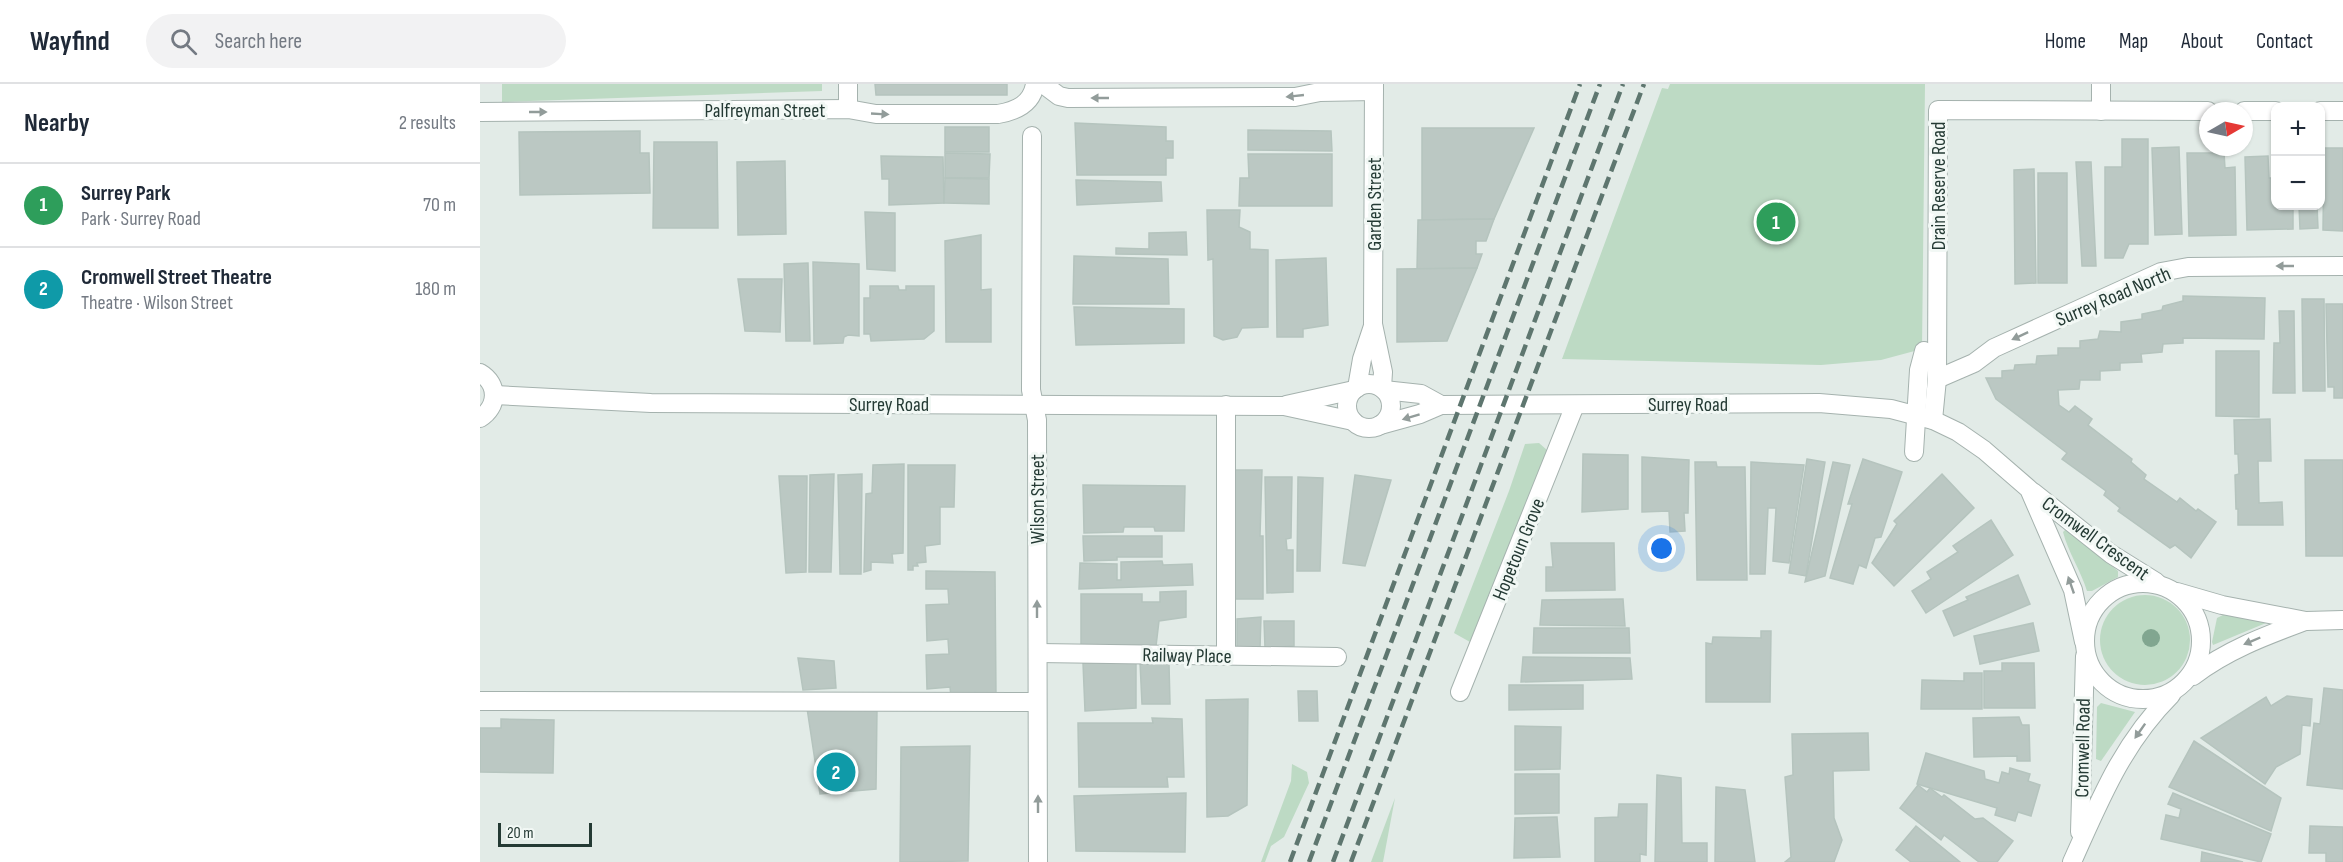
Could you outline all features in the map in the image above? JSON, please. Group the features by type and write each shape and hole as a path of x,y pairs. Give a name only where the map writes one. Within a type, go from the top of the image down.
{"street":[{"path":"848,84 848,109"},
{"name":"Palfreyman Street","path":"480,112 848,109 876,114 998,114 1010,112 1027,102 1034,91 1035,84"},
{"path":"1043,84 1059,96 1068,98 1203,91 1295,97 1320,92 1374,87"},
{"path":"2101,84 2101,111 2199,111"},
{"name":"Garden Street","path":"1374,87 1373,324 1383,372 1383,389"},
{"name":"Drain Reserve Road","path":"1937,379 1938,110 2101,111"},
{"path":"2253,111 2271,111"},
{"path":"2325,111 2343,111"},
{"name":"Wilson Street","path":"1032,136 1031,390 1037,420 1038,862"},
{"name":"Surrey Road North","path":"1937,379 1974,363 1994,348 2161,272 2188,267 2343,266"},
{"name":"Garden Street","path":"1355,389 1373,324"},
{"path":"1924,351 1919,370 1925,417"},
{"path":"480,373 490,380 495,395 489,411 480,418"},
{"path":"1914,452 1937,379"},
{"path":"1370,384 1383,389 1391,404 1390,412 1380,424 1366,428 1353,421 1347,409 1347,402 1355,389 1370,384"},
{"name":"Surrey Road","path":"495,395 651,403 1284,405 1355,389"},
{"name":"Surrey Road","path":"1383,389 1421,394 1441,405"},
{"name":"Surrey Road","path":"1380,424 1420,414 1441,405 1819,403 1891,409 1925,417"},
{"path":"1226,655 1227,405"},
{"name":"Surrey Road","path":"1284,405 1353,421"},
{"name":"Hopetoun Grove","path":"1460,692 1575,405"},
{"name":"Cromwell Crescent","path":"1925,417 1958,432 1984,450 2111,554 2168,589"},
{"name":"Cromwell Crescent","path":"2029,489 2073,590 2085,647"},
{"name":"Cromwell Road","path":"2075,854 2085,647 2089,617 2104,597 2115,590 2139,583 2222,605 2306,621 2343,620"},
{"name":"Cromwell Road","path":"2085,647 2094,673 2101,683 2122,696 2145,700 2163,696 2182,685 2198,663 2201,640 2196,617 2190,607 2168,589"},
{"name":"Cromwell Road","path":"2075,854 2121,757 2152,714 2182,685 2211,662 2241,646 2306,621"},
{"name":"Railway Place","path":"1038,653 1336,657"},
{"path":"480,701 1037,702"}],"green space":[{"path":"502,84 822,84 822,91 502,102"},
{"path":"1670,84 1925,84 1922,349 1881,360 1821,365 1562,359 1662,88 1668,89"},
{"path":"1539,443 1547,450 1470,642 1454,633 1525,444"},
{"path":"2066,529 2118,571 2118,577 2092,591 2087,591 2065,539 2063,532"},
{"path":"2136,595 2154,595 2170,602 2183,615 2190,631 2190,649 2183,665 2170,678 2154,685 2136,685 2120,678 2107,665 2100,649 2100,631 2107,615 2120,602"},
{"path":"2223,615 2264,620 2266,623 2213,645 2217,618"},
{"path":"2101,703 2135,712 2101,761 2096,759 2097,707"},
{"path":"1292,764 1307,772 1309,783 1284,837 1271,846 1265,862 1261,862 1291,781"},
{"path":"1395,798 1383,862 1371,862"}],"building":[{"path":"875,84 1007,84 1007,95 876,95"},
{"path":"1075,123 1166,127 1166,141 1173,141 1173,158 1166,158 1166,175 1077,175"},
{"path":"945,127 989,127 989,152 945,152"},
{"path":"1422,128 1534,128 1494,219 1422,220"},
{"path":"1248,130 1331,131 1332,151 1248,150"},
{"path":"640,131 640,153 649,153 650,193 520,195 519,132"},
{"path":"2122,139 2148,139 2148,244 2129,244 2123,258 2105,258 2105,167 2122,167"},
{"path":"654,142 717,142 718,228 653,228"},
{"path":"2179,147 2182,234 2155,235 2152,148"},
{"path":"2325,148 2343,148 2343,231 2323,230"},
{"path":"945,153 990,154 989,178 945,178"},
{"path":"2187,153 2199,153 2199,156 2224,156 2225,168 2235,167 2236,235 2189,236"},
{"path":"1248,154 1332,154 1332,206 1239,206 1240,178 1249,178"},
{"path":"881,156 943,157 944,203 889,205 889,179 882,179"},
{"path":"2268,156 2271,210 2293,210 2293,229 2247,230 2245,157"},
{"path":"785,161 786,234 738,235 737,162"},
{"path":"2076,162 2091,162 2096,266 2082,266"},
{"path":"2034,169 2036,283 2015,284 2014,170"},
{"path":"2038,173 2067,173 2067,283 2038,283"},
{"path":"945,178 989,179 989,204 944,203"},
{"path":"1076,180 1161,182 1162,201 1077,205"},
{"path":"1207,210 1240,210 1239,227 1250,232 1250,249 1268,250 1268,327 1242,328 1237,337 1223,340 1214,336 1213,259 1208,260"},
{"path":"2299,210 2317,210 2318,228 2300,229"},
{"path":"865,212 895,213 895,271 867,269"},
{"path":"1494,219 1486,241 1476,241 1476,254 1482,254 1477,268 1417,269 1418,220"},
{"path":"1186,232 1187,255 1116,254 1116,248 1149,249 1149,233"},
{"path":"981,235 981,290 991,289 991,342 946,342 945,241"},
{"path":"1074,256 1168,259 1169,304 1073,304"},
{"path":"1326,258 1328,325 1303,329 1303,337 1277,337 1276,260"},
{"path":"813,262 859,264 859,336 848,335 844,337 843,343 814,344"},
{"path":"808,263 810,341 786,341 784,264"},
{"path":"1477,268 1447,341 1397,342 1397,269"},
{"path":"738,279 782,279 780,332 745,331"},
{"path":"870,286 898,286 899,290 906,290 906,286 934,286 934,331 924,339 871,341 870,334 864,334 864,298 870,298"},
{"path":"2183,296 2265,298 2264,339 2183,338 2183,343 2163,344 2162,352 2141,354 2142,362 2120,363 2120,370 2100,371 2100,380 2080,380 2079,389 2058,390 2059,405 2069,412 2075,406 2092,419 2088,425 2132,459 2131,462 2146,475 2144,479 2177,502 2180,498 2196,511 2198,509 2216,522 2191,558 2175,545 2170,548 2118,511 2120,508 2104,495 2106,491 2062,459 2067,453 1996,399 1986,378 2002,378 2002,371 2014,370 2015,365 2036,364 2037,356 2058,355 2058,348 2080,348 2080,341 2098,339 2100,331 2121,332 2121,322 2142,319 2142,314 2162,310 2163,306 2183,301"},
{"path":"2302,299 2324,299 2325,391 2303,391"},
{"path":"2326,304 2343,304 2343,398 2334,398 2334,387 2328,387"},
{"path":"1074,307 1184,309 1184,343 1076,345"},
{"path":"2279,311 2294,311 2295,393 2273,393 2274,343 2280,343"},
{"path":"2216,351 2259,351 2259,417 2216,416"},
{"path":"2270,419 2271,461 2258,461 2259,503 2282,502 2283,525 2238,525 2235,475 2239,474 2238,454 2235,454 2234,420"},
{"path":"1583,454 1628,455 1628,509 1582,512"},
{"path":"1642,457 1689,460 1688,513 1684,513 1685,531 1670,532 1669,511 1642,512"},
{"path":"1807,459 1825,462 1806,576 1789,573"},
{"path":"1863,459 1902,472 1881,537 1875,538 1866,568 1859,565 1853,584 1830,578 1852,504 1848,504"},
{"path":"2305,460 2343,460 2343,556 2306,556"},
{"path":"1695,462 1716,462 1717,467 1745,467 1747,580 1697,580"},
{"path":"1751,462 1804,465 1789,563 1773,561 1776,508 1768,508 1765,574 1750,574"},
{"path":"1833,462 1850,465 1825,576 1805,582"},
{"path":"904,464 903,553 892,554 893,563 871,562 871,570 864,572 866,494 872,493 873,465"},
{"path":"908,465 955,465 954,507 940,507 940,544 925,546 926,562 917,563 918,566 913,566 913,570 908,570"},
{"path":"1233,470 1262,470 1260,536 1263,536 1263,599 1235,599"},
{"path":"834,474 831,572 809,572 810,475"},
{"path":"862,474 861,574 840,574 838,475"},
{"path":"1942,474 1974,508 1894,586 1872,563 1897,524 1894,521"},
{"path":"1355,475 1391,480 1365,566 1343,563"},
{"path":"779,476 807,476 806,572 786,573"},
{"path":"1265,477 1292,477 1291,538 1286,539 1287,550 1293,550 1293,592 1267,593"},
{"path":"1298,477 1323,478 1320,571 1297,571"},
{"path":"1083,485 1185,486 1184,531 1155,531 1154,527 1124,527 1123,532 1084,533"},
{"path":"1991,520 2013,555 1926,613 1912,591 1931,579 1927,572 1958,552 1953,546"},
{"path":"1083,536 1162,536 1162,557 1117,557 1117,560 1084,561"},
{"path":"1551,543 1614,543 1615,590 1546,591 1546,567 1553,567"},
{"path":"1162,561 1163,565 1192,564 1193,585 1079,589 1080,563 1117,564 1117,580 1121,580 1121,562"},
{"path":"926,571 995,572 996,696 951,697 950,687 927,689 926,655 949,654 948,639 927,641 926,605 949,604 948,589 926,589"},
{"path":"2018,575 2030,604 1954,636 1943,611 1968,600 1966,597"},
{"path":"1186,591 1186,617 1159,621 1156,646 1081,647 1081,594 1142,594 1142,602 1160,602 1160,592"},
{"path":"1623,599 1625,626 1540,625 1542,600"},
{"path":"1261,617 1260,648 1237,648 1237,619"},
{"path":"1264,621 1294,621 1294,646 1265,648"},
{"path":"2033,623 2039,651 1980,664 1974,636"},
{"path":"1534,628 1629,628 1630,653 1533,653"},
{"path":"1761,631 1771,631 1770,702 1706,702 1706,643 1712,644 1713,637 1761,638"},
{"path":"1523,657 1630,658 1632,679 1521,682"},
{"path":"798,658 834,661 836,688 803,690"},
{"path":"1136,662 1136,708 1085,711 1083,663"},
{"path":"1140,662 1169,664 1170,704 1142,704"},
{"path":"2002,663 2034,663 2035,708 1984,708 1984,671 2002,671"},
{"path":"1964,673 1982,673 1982,709 1921,709 1922,680 1964,681"},
{"path":"1509,685 1583,685 1583,709 1509,710"},
{"path":"2324,688 2343,690 2343,789 2307,785 2314,723 2320,724"},
{"path":"1298,691 1317,691 1318,721 1299,721"},
{"path":"2287,696 2312,699 2310,726 2302,725 2300,754 2276,767 2265,784 2201,738 2266,697 2271,706"},
{"path":"1248,699 1247,805 1228,816 1207,817 1206,700"},
{"path":"807,708 877,709 876,789 820,794"},
{"path":"2019,717 2022,725 2029,725 2030,761 2017,761 2017,756 1974,757 1973,718"},
{"path":"1152,718 1182,719 1184,777 1167,777 1168,787 1079,787 1078,723 1153,723"},
{"path":"501,719 554,720 553,773 480,772 480,728 501,728"},
{"path":"1515,726 1561,727 1560,769 1515,770"},
{"path":"1868,733 1869,770 1833,771 1834,818 1842,840 1834,862 1785,862 1791,857 1785,777 1793,775 1792,734"},
{"path":"2194,741 2281,798 2271,831 2169,787"},
{"path":"970,746 968,861 900,862 901,747"},
{"path":"1926,753 1984,771 1985,779 1999,783 2002,772 2009,774 2010,768 2030,774 2028,781 2040,785 2031,816 2018,812 2015,821 1995,815 1997,808 1917,784"},
{"path":"1515,774 1559,774 1559,813 1515,814"},
{"path":"1657,775 1681,778 1682,843 1707,843 1707,862 1655,862"},
{"path":"1918,785 1927,792 1930,788 1942,797 1944,795 1975,819 1983,818 2013,841 1997,862 1979,862 1944,835 1941,840 1900,808"},
{"path":"1716,787 1745,790 1755,862 1715,862"},
{"path":"1186,793 1185,852 1076,851 1074,796"},
{"path":"2173,793 2271,834 2261,862 2161,839 2166,815 2179,818 2181,809 2168,804"},
{"path":"1619,804 1647,804 1646,855 1640,854 1640,862 1595,862 1595,818 1618,817"},
{"path":"1557,817 1560,857 1514,858 1515,818"},
{"path":"1916,826 1960,862 1911,862 1896,850"},
{"path":"2310,826 2343,827 2343,862 2326,862 2326,853 2309,853"},
{"path":"2202,852 2243,862 2201,862"}],"railway":[{"path":"1290,862 1580,84"},
{"path":"1309,862 1600,84"},
{"path":"1333,862 1623,84"},
{"path":"1351,862 1644,84"}],"place":[{"name":"Surrey Park","path":"1776,222"},
{"name":"Cromwell Street Theatre","path":"836,772"}]}
